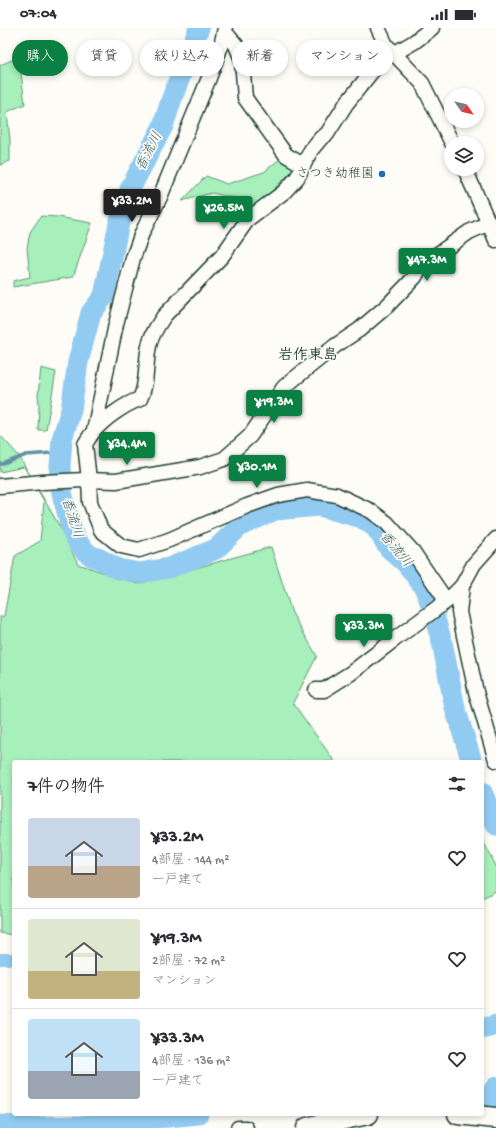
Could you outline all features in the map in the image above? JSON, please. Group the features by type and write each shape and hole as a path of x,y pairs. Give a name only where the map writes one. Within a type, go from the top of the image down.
{"main road":[{"path":"308,1128 358,1116"},
{"path":"477,1116 496,1118"}],"street":[{"path":"378,28 384,40"},
{"path":"432,28 414,42 393,51 422,83 448,136"},
{"path":"225,30 236,45 242,60 245,98 286,155 303,165"},
{"path":"94,431 116,324 133,258 142,233 160,197 209,78 225,30"},
{"path":"368,76 346,104 326,134 310,150 297,178 284,192 248,219 222,256 189,289 156,326 149,345 144,389 140,399 130,402 116,412 94,431 85,444 90,502 101,530 121,546 139,550 169,540 247,506 278,495 307,490 337,494 371,511 387,523 413,552 446,601"},
{"path":"0,486 87,480 116,481 200,467 224,459 250,436 284,386 335,346 359,330 388,306 415,277 421,266 469,232 494,232 468,176"},
{"path":"316,690 324,690 351,673 446,601 462,586 474,564 496,539"},
{"path":"462,586 459,612 476,692 496,760"},
{"path":"238,1128 246,1128"}],"green space":[{"path":"12,60 12,76 21,76 25,104 7,112 10,140 10,161 0,165 0,65"},
{"path":"282,157 296,167 254,209 248,201 212,193 182,201 206,176 227,184 264,172"},
{"path":"41,216 58,217 92,223 73,277 13,287 13,281 30,277 27,248 30,232"},
{"path":"41,368 56,372 46,430 38,430 38,395"},
{"path":"0,435 19,456 60,527 78,564 138,584 271,547 292,613 317,656 293,703 334,760 12,760 12,935 0,933 0,617 4,616 15,556 40,541 44,501 24,467 0,472"},
{"path":"484,843 496,866 496,891 484,897"}],"waterway":[{"name":"香流川","path":"199,28 172,98 163,126 130,189 126,207 119,223 104,296 91,313 78,362 71,410 62,439 60,466 62,493 72,531 79,544 93,557 98,558 118,569 139,573 169,568 216,549 240,526 275,510 319,506 362,518 376,528 389,548 405,562 424,587 442,642 455,708 471,760"},
{"path":"0,464 26,455 52,453 61,454"},
{"name":"香流川","path":"484,797 496,825"},
{"path":"0,959 12,959"},
{"path":"484,1028 496,1025"},
{"name":"香流川","path":"484,1106 496,1087"},
{"path":"0,1125 37,1127 81,1126 178,1116"}],"place":[{"name":"さつき幼稚園","path":"382,174"}],"district":[{"name":"岩作東島","path":"308,356"}]}
